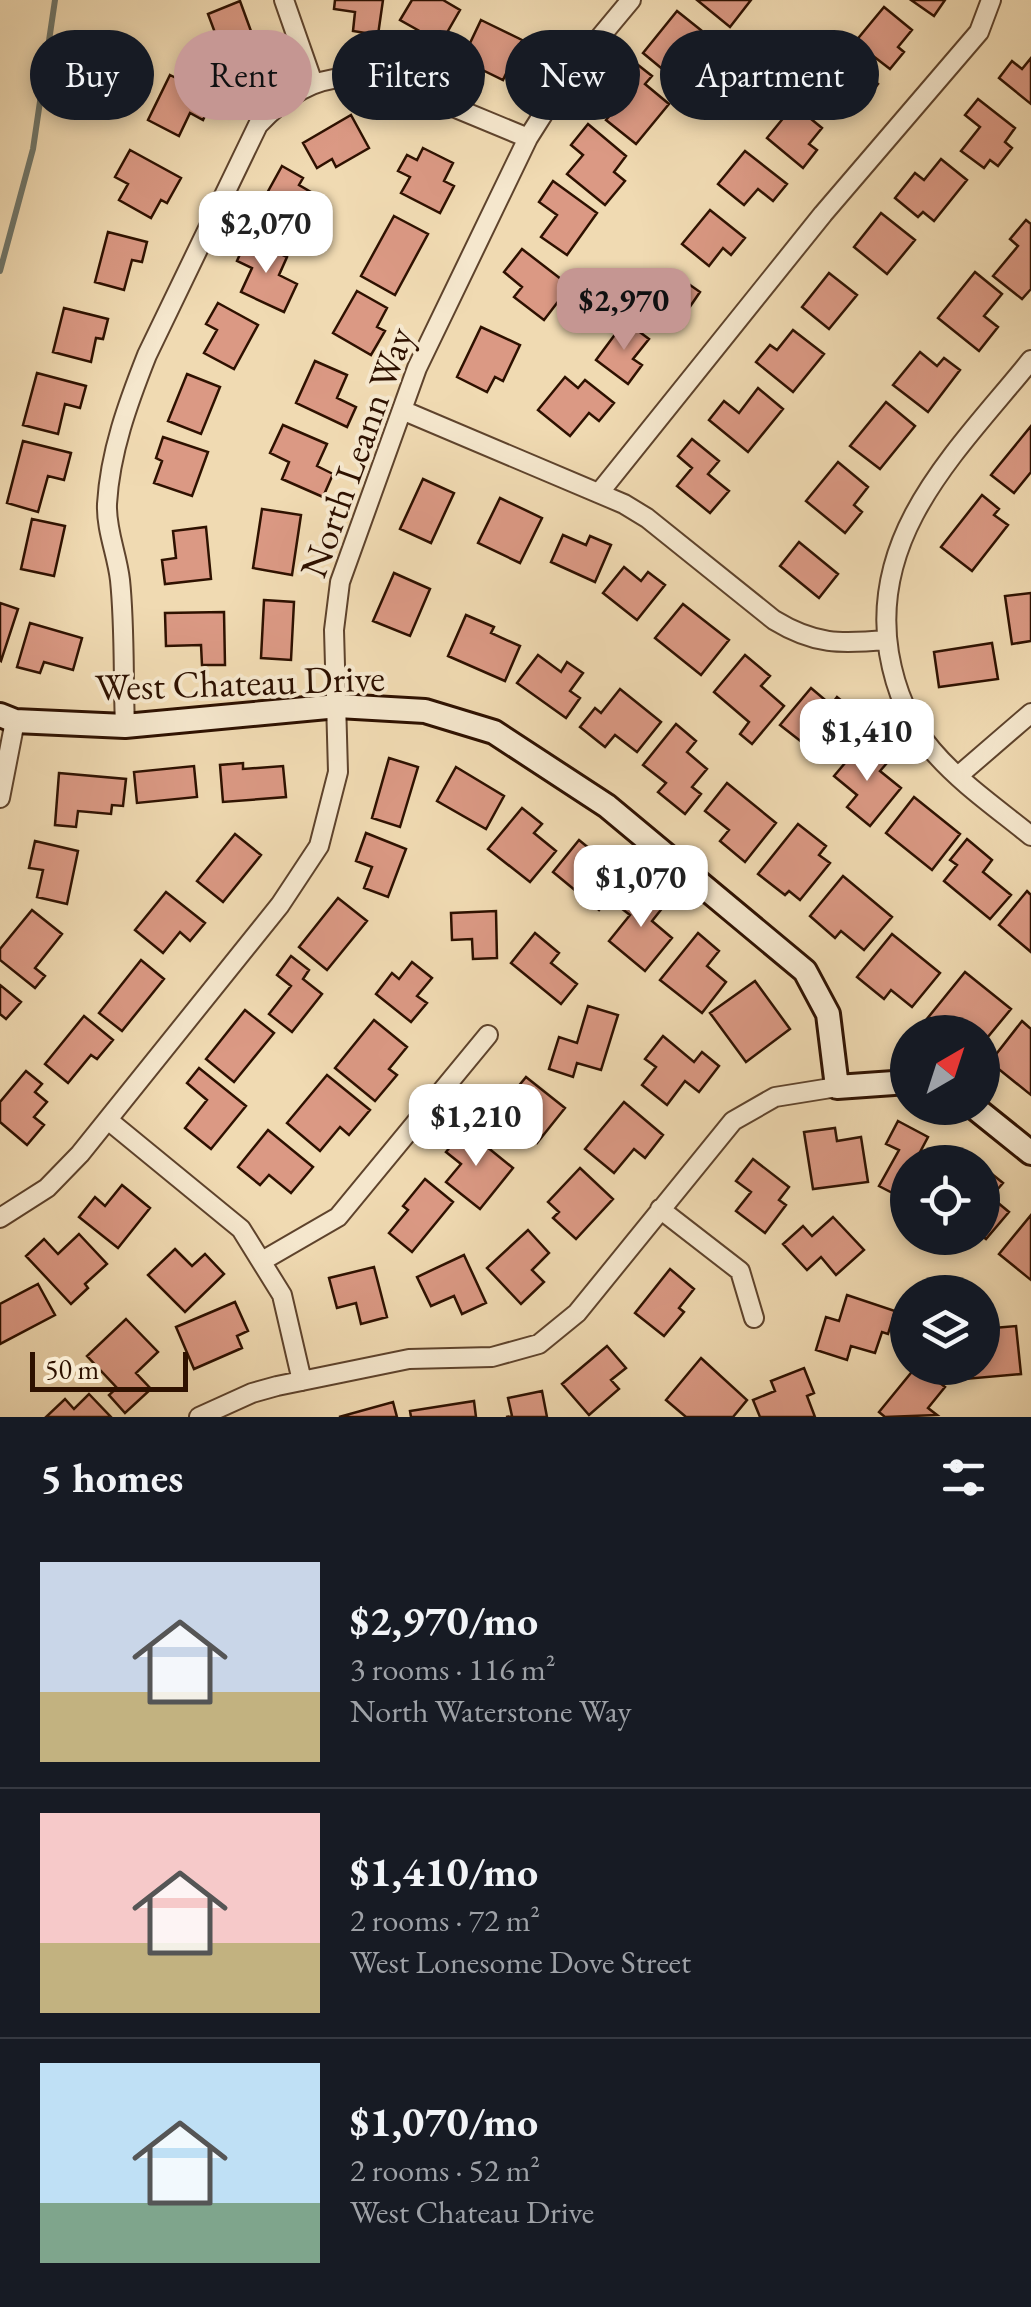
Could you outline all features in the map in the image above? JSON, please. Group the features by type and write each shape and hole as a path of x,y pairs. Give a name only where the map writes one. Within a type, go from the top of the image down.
{"street":[{"path":"284,0 313,84"},
{"name":"North Leann Way","path":"0,1218 48,1188 108,1120 280,905 318,846 338,772 334,630 340,582 402,410 426,346 528,138 566,78 630,0"},
{"path":"599,493 823,214 979,32 991,0"},
{"path":"126,726 120,576 112,552 107,510 120,428 147,356 258,125 277,105 313,84 350,76 374,78 528,138"},
{"path":"1031,360 933,482 907,522 887,592 887,640 907,710 932,750 1031,836"},
{"path":"402,410 599,493 647,518 796,634 819,642 844,644 887,640"},
{"name":"West Chateau Drive","path":"8,718 126,726 338,706 425,711 494,732 607,806 806,971 828,1014 838,1088"},
{"path":"958,776 1031,713"},
{"path":"0,798 8,718"},
{"path":"262,1261 338,1216 488,1035"},
{"path":"199,1417 252,1393 302,1380 409,1359 492,1358 539,1344 576,1313 733,1121 775,1097 890,1084"},
{"path":"108,1120 241,1230 282,1295 302,1380"},
{"path":"996,1125 1031,1153"},
{"path":"660,1209 740,1271 754,1318"}],"building":[{"path":"335,0 383,0 379,30 353,30 355,12 334,9"},
{"path":"412,0 443,0 460,10 448,30 418,30 400,20"},
{"path":"697,0 751,0 730,27"},
{"path":"911,0 945,0 934,16"},
{"path":"240,1 251,30 214,30 208,14"},
{"path":"884,7 912,30 898,47 904,52 890,69 879,61 879,30 865,30"},
{"path":"677,11 701,30 662,30"},
{"path":"481,20 505,32 503,80 485,71 485,30 476,30"},
{"path":"660,32 660,67 643,53"},
{"path":"1031,58 1031,104 999,78 1012,61 1022,69"},
{"path":"640,67 652,76 645,84 660,96 660,115 636,144 606,120 640,120"},
{"path":"170,75 174,77 174,120 187,120 179,136 148,120 154,120 154,108"},
{"path":"978,99 1015,128 1005,142 1012,148 998,166 990,160 984,168 961,151 980,127 965,115"},
{"path":"342,120 354,120 369,148 336,167 332,159 317,168 303,143"},
{"path":"782,120 812,120 822,128 809,144 817,150 803,168 767,138"},
{"path":"588,124 626,156 614,172 625,181 605,205 567,174 583,155 571,145"},
{"path":"423,148 453,163 444,181 454,186 440,213 401,193 410,177 398,171 407,155 417,160"},
{"path":"130,150 181,178 167,203 161,200 151,218 119,200 128,184 115,177"},
{"path":"745,151 787,184 773,201 758,189 744,205 718,184"},
{"path":"941,159 967,180 934,221 923,212 918,217 895,198 915,173 924,180"},
{"path":"282,166 303,178 299,185 328,202 303,246 271,228 284,206 266,195"},
{"path":"553,181 597,213 567,255 541,237 557,215 539,202"},
{"path":"710,210 745,238 731,255 723,248 709,266 682,244"},
{"path":"881,213 915,240 887,274 854,247"},
{"path":"394,216 428,234 395,295 361,276"},
{"path":"1026,220 1031,224 1031,289 1022,299 993,276 1018,246 1010,239"},
{"path":"108,232 147,242 142,262 132,260 124,290 95,282"},
{"path":"247,238 287,257 279,275 297,284 284,312 241,292 252,268 237,261"},
{"path":"522,249 570,286 544,320 514,297 522,287 504,272"},
{"path":"975,272 1002,294 984,316 998,327 979,351 938,318"},
{"path":"673,273 700,292 687,311 680,306 667,326 633,302 648,279 662,289"},
{"path":"829,273 857,295 829,329 802,307"},
{"path":"357,291 387,308 377,327 385,331 371,355 333,333"},
{"path":"218,303 258,325 234,369 204,353 217,330 206,324"},
{"path":"64,308 108,319 103,339 96,338 91,362 53,352"},
{"path":"625,321 649,339 633,359 642,365 628,384 596,360"},
{"path":"481,327 520,345 503,381 495,377 487,392 457,377"},
{"path":"793,330 824,354 793,392 756,362 770,345 777,350"},
{"path":"920,352 937,366 944,358 960,370 928,412 893,385"},
{"path":"315,361 347,375 337,398 356,407 347,427 296,403"},
{"path":"37,373 86,386 80,408 65,404 58,434 23,425"},
{"path":"187,374 220,387 201,434 168,421"},
{"path":"565,377 578,388 585,380 614,403 599,421 589,413 570,436 538,410"},
{"path":"758,388 783,409 748,452 709,420 724,401 739,413"},
{"path":"886,402 915,426 880,469 850,446"},
{"path":"283,425 327,444 317,466 333,474 323,497 282,479 289,462 270,453"},
{"path":"1031,426 1031,472 1014,493 991,475"},
{"path":"163,437 208,452 192,496 154,483 162,461 156,458"},
{"path":"692,439 719,461 708,474 729,491 710,513 677,486 692,468 678,456"},
{"path":"23,441 71,453 64,480 48,476 38,512 7,503"},
{"path":"838,462 868,487 854,505 862,512 845,533 806,501"},
{"path":"423,479 454,493 431,543 400,529"},
{"path":"982,495 999,509 994,515 1008,525 972,571 941,547"},
{"path":"500,498 542,518 520,563 478,543"},
{"path":"262,509 301,515 292,575 253,568"},
{"path":"32,519 65,526 54,576 21,569"},
{"path":"206,527 211,579 165,584 162,560 176,558 173,531"},
{"path":"563,535 586,545 590,536 611,545 595,582 551,562"},
{"path":"799,542 838,574 819,598 780,566"},
{"path":"624,567 641,581 648,572 665,585 637,620 603,593"},
{"path":"394,573 430,589 410,636 373,621"},
{"path":"1031,593 1031,641 1012,644 1005,596"},
{"path":"264,600 294,602 291,660 261,658"},
{"path":"0,603 18,609 1,661 0,660"},
{"path":"683,604 729,640 701,675 655,638"},
{"path":"224,612 225,665 202,665 201,645 166,646 165,613"},
{"path":"466,615 494,627 491,633 520,646 505,681 448,656"},
{"path":"30,623 82,638 73,670 44,662 40,673 17,667"},
{"path":"992,643 998,679 939,687 934,652"},
{"path":"538,655 561,672 567,662 583,673 570,691 580,698 566,718 517,683"},
{"path":"745,655 770,676 761,686 784,706 752,744 740,734 749,722 714,692"},
{"path":"811,688 831,705 837,697 862,717 836,750 813,731 803,743 780,725"},
{"path":"620,689 661,722 637,752 615,735 605,747 580,727 595,708 601,713"},
{"path":"676,724 696,741 687,752 707,769 692,787 701,794 685,814 658,792 666,783 643,765"},
{"path":"862,743 887,763 880,771 901,788 870,826 847,807 857,795 834,776"},
{"path":"389,758 418,767 400,827 372,818"},
{"path":"243,763 243,769 283,766 286,797 223,802 220,765"},
{"path":"194,766 197,797 137,803 134,772"},
{"path":"456,767 504,796 486,829 437,801"},
{"path":"59,773 126,779 123,806 112,805 111,814 78,811 76,827 55,825"},
{"path":"727,783 776,823 745,862 720,841 729,830 705,811"},
{"path":"914,797 960,834 932,870 886,833"},
{"path":"522,808 542,824 534,833 556,851 530,882 488,849"},
{"path":"798,824 826,846 819,855 830,863 800,900 789,891 785,895 758,874"},
{"path":"366,833 406,849 388,897 364,888 372,867 356,861"},
{"path":"235,834 261,855 223,902 197,881"},
{"path":"967,839 992,860 983,872 1011,895 990,919 944,881 957,865 950,860"},
{"path":"579,840 625,878 599,910 553,872"},
{"path":"35,841 78,851 67,904 37,897 43,870 29,868"},
{"path":"843,876 892,917 864,950 841,931 835,938 810,916"},
{"path":"640,886 664,906 652,921 672,938 645,971 609,941 630,915 621,908"},
{"path":"1027,891 1031,895 1031,952 999,925"},
{"path":"166,892 205,923 190,941 180,932 163,953 135,930"},
{"path":"338,898 367,921 327,970 299,947"},
{"path":"32,910 62,934 35,968 45,976 35,988 0,960 0,949"},
{"path":"496,911 497,958 473,959 472,939 452,940 451,913"},
{"path":"535,933 559,953 551,963 577,984 561,1004 511,963"},
{"path":"698,933 719,951 707,966 726,982 702,1013 660,980"},
{"path":"892,934 940,973 912,1007 891,990 884,999 857,977"},
{"path":"291,956 309,970 303,979 322,994 292,1032 269,1014 291,986 277,975"},
{"path":"141,960 164,979 122,1031 99,1013"},
{"path":"412,962 432,978 417,996 427,1003 411,1022 376,994 392,973 399,979"},
{"path":"965,972 1011,1009 1000,1022 1000,1015 930,1015"},
{"path":"755,981 790,1029 746,1062 710,1013"},
{"path":"0,985 21,1002 6,1019 0,1014"},
{"path":"588,1006 618,1015 601,1070 577,1063 573,1077 549,1069 559,1037 577,1043"},
{"path":"245,1010 274,1033 234,1082 206,1059"},
{"path":"84,1016 113,1040 97,1059 91,1055 68,1083 45,1064"},
{"path":"374,1020 407,1047 389,1069 397,1075 375,1101 335,1068"},
{"path":"1022,1021 1031,1029 1031,1095 1000,1070 1000,1049"},
{"path":"663,1036 694,1062 702,1052 719,1066 699,1092 685,1081 667,1105 642,1085 656,1067 645,1059"},
{"path":"199,1068 246,1106 211,1149 185,1128 207,1100 187,1083"},
{"path":"26,1071 42,1084 35,1092 47,1102 34,1117 44,1125 27,1145 0,1122 0,1102"},
{"path":"327,1075 370,1110 349,1135 340,1127 320,1151 287,1123"},
{"path":"526,1077 565,1108 537,1143 519,1128 507,1142 486,1126"},
{"path":"624,1102 663,1135 645,1158 634,1149 614,1173 585,1149"},
{"path":"896,1125 906,1125 928,1137 924,1145 886,1144"},
{"path":"835,1128 837,1141 861,1137 868,1182 813,1189 804,1132"},
{"path":"465,1129 513,1168 480,1209 446,1182 461,1164 446,1152"},
{"path":"268,1130 313,1167 291,1193 269,1175 260,1185 238,1167"},
{"path":"753,1159 789,1187 779,1200 786,1205 765,1233 736,1211 751,1192 736,1181"},
{"path":"890,1166 890,1192 879,1186"},
{"path":"580,1168 613,1199 576,1239 553,1218 559,1212 548,1202"},
{"path":"425,1179 453,1202 412,1252 389,1233 408,1210 403,1206"},
{"path":"122,1185 150,1208 118,1248 79,1217 95,1197 105,1206"},
{"path":"1000,1204 1009,1212 1000,1223"},
{"path":"1031,1215 1031,1280 1000,1253"},
{"path":"833,1217 864,1250 836,1275 821,1257 807,1270 783,1244 803,1226 812,1236"},
{"path":"528,1230 549,1253 532,1270 544,1282 521,1304 487,1268"},
{"path":"79,1234 107,1264 71,1304 26,1256 44,1239 58,1254"},
{"path":"175,1249 192,1266 205,1254 224,1274 185,1312 148,1275"},
{"path":"464,1255 486,1303 462,1314 454,1296 431,1306 417,1277"},
{"path":"374,1267 387,1317 361,1324 356,1303 337,1308 329,1278"},
{"path":"670,1269 694,1289 679,1308 684,1312 664,1336 635,1313"},
{"path":"38,1284 55,1315 0,1344 0,1304"},
{"path":"847,1295 890,1309 888,1334 882,1332 875,1353 851,1346 847,1360 816,1350 826,1317 839,1321"},
{"path":"235,1302 248,1331 237,1336 242,1348 194,1369 176,1327"},
{"path":"126,1319 158,1352 136,1373 151,1389 125,1413 109,1395 117,1388 87,1356"},
{"path":"1016,1326 1021,1374 1000,1376 1000,1327"},
{"path":"607,1346 626,1368 611,1380 619,1389 589,1415 562,1384"},
{"path":"701,1358 747,1400 733,1417 686,1417 666,1400"},
{"path":"804,1368 814,1393 807,1396 815,1417 760,1417 753,1400 775,1391 771,1381"},
{"path":"901,1385 945,1387 928,1408 937,1415 885,1417 879,1412"},
{"path":"542,1391 547,1417 506,1417 512,1416 508,1398"},
{"path":"89,1394 111,1417 46,1417 65,1399 74,1409"},
{"path":"474,1401 476,1417 411,1417 410,1411"},
{"path":"393,1402 397,1417 339,1417"}],"waterway":[{"path":"0,271 33,149 55,0"}]}
